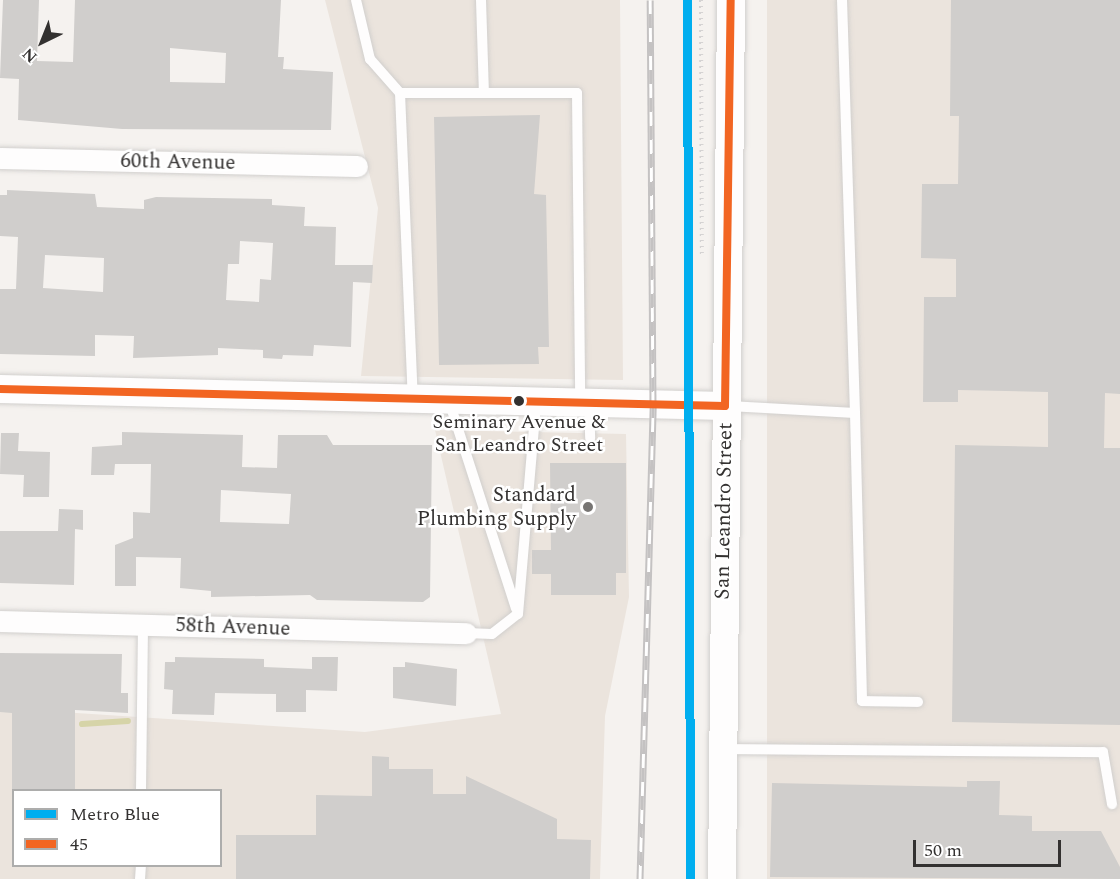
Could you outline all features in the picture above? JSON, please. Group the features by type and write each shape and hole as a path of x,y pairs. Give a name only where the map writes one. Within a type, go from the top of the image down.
{"main road":[{"name":"San Leandro Street","path":"722,879 725,405 731,0"},
{"path":"0,389 725,405"}],"street":[{"name":"60th Avenue","path":"0,158 357,166"},
{"name":"58th Avenue","path":"0,621 466,633"}],"lane":[{"path":"356,0 370,59 400,93 413,399"},
{"path":"481,0 484,93"},
{"path":"842,0 862,701 918,702"},
{"path":"400,93 577,93 584,403 590,438"},
{"path":"449,400 518,614"},
{"path":"466,633 492,634 518,614 537,402"},
{"path":"725,405 855,413"},
{"path":"141,789 143,624"},
{"path":"722,749 1103,752 1112,804"}],"path":[{"path":"701,0 702,262"}],"shaded area":[{"path":"325,0 620,0 623,380 361,376 378,208"},
{"path":"767,0 1120,0 1120,879 767,879"},
{"path":"435,430 626,434 629,597 605,716 600,879 0,879 0,708 365,732 501,714"}],"building":[{"path":"3,0 39,0 37,61 73,62 75,0 281,0 278,57 284,57 283,69 333,72 331,130 122,129 18,120 19,79 0,78","holes":["170,48 226,53 225,83 170,82"]},
{"path":"951,0 1120,0 1120,394 1105,393 1104,448 1120,448 1120,725 952,722 955,445 1048,447 1048,392 958,390 958,402 923,402 924,297 956,297 956,259 921,258 922,184 958,184 959,116 950,116"},
{"path":"540,115 534,194 546,195 549,347 538,347 539,364 439,365 434,117"},
{"path":"7,190 95,194 97,207 144,209 144,200 156,197 272,199 272,205 305,207 304,226 336,227 335,265 373,265 372,283 353,282 351,347 314,345 313,356 283,355 282,359 263,358 263,350 218,348 218,355 133,358 134,336 95,335 95,356 0,354 0,289 16,289 18,237 0,236 0,195 7,195","holes":["240,241 273,243 271,280 260,279 259,302 226,300 228,264 239,264","45,255 104,258 103,292 43,288"]},
{"path":"122,432 243,435 242,467 277,468 278,435 327,435 333,445 432,445 430,597 423,602 317,600 310,595 211,597 211,591 180,588 181,558 136,557 136,586 115,586 115,545 133,538 133,512 150,513 151,464 115,464 114,475 91,475 92,447 122,445","holes":["221,490 291,494 289,524 220,522"]},
{"path":"1,433 19,433 18,451 50,452 49,497 23,497 24,475 0,474"},
{"name":"Standard Plumbing Supply","path":"550,463 626,463 626,573 616,573 616,595 551,595 551,574 532,574 532,550 551,550"},
{"path":"59,509 83,510 83,530 75,529 74,585 0,583 0,531 58,531"},
{"path":"0,653 122,654 121,693 128,693 128,713 75,710 75,789 12,789 12,713 0,712"},
{"path":"175,657 264,659 264,667 312,669 312,657 338,657 337,691 306,690 306,712 276,712 276,694 215,693 214,715 172,714 173,690 164,689 165,662 175,662"},
{"path":"405,662 457,669 456,706 393,698 393,667 405,667"},
{"path":"372,756 389,757 389,769 433,769 433,794 466,794 466,776 557,819 557,839 591,840 590,879 236,879 236,835 316,835 316,795 372,796"},
{"path":"967,781 1000,781 999,815 1032,816 1032,831 1101,831 1120,867 1120,879 770,877 772,783 967,787"}],"waterway":[{"path":"82,724 128,721"}],"railway":[{"path":"640,879 653,405 650,0"}],"metro line":[{"name":"Blue","path":"687,0 690,879"}],"transit line":[{"name":"45","path":"725,406 731,0"},
{"name":"45","path":"0,389 725,406"}],"place":[{"name":"Seminary Avenue & San Leandro Street","path":"519,401"},
{"name":"Standard Plumbing Supply","path":"588,507"}]}
